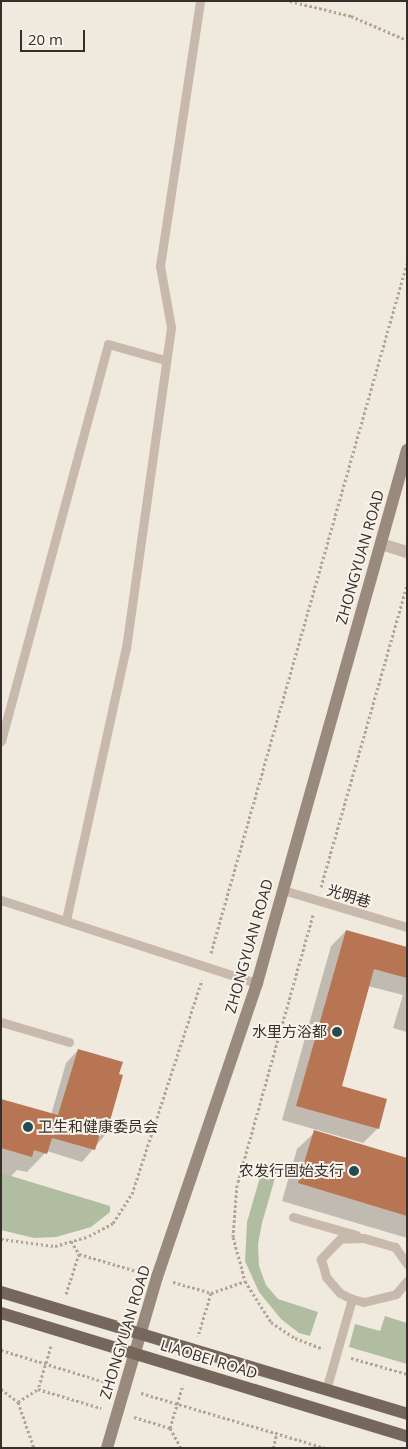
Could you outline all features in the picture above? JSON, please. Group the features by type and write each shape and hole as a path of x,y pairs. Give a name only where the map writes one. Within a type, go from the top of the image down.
{"main road":[{"name":"ZHONGYUAN ROAD","path":"107,1448 140,1333 257,983 407,450"},
{"path":"1,1292 407,1414"},
{"name":"LIAOBEI ROAD","path":"1,1313 407,1436"}],"street":[{"path":"381,544 407,552"}],"lane":[{"path":"66,920 126,648 171,327 160,266 200,1"},
{"path":"1,741 108,344 165,360"},
{"name":"光明巷","path":"283,890 407,928"},
{"path":"1,900 257,983"},
{"path":"1,1022 69,1042"},
{"path":"293,1217 407,1251"},
{"path":"363,1238 340,1239 320,1259 332,1284 352,1300 364,1302 396,1294 407,1281"},
{"path":"395,1247 407,1264"},
{"path":"326,1390 352,1300"}],"path":[{"path":"290,1 351,16 407,40"},
{"path":"1,1239 55,1246 71,1241 113,1223 132,1194 207,966 407,263"},
{"path":"407,585 237,1185 233,1237 244,1281 271,1322 295,1338 337,1354 407,1374"},
{"path":"71,1241 78,1254"},
{"path":"211,1294 244,1281"},
{"path":"1,1350 326,1448"},
{"path":"1,1389 18,1402 34,1448"},
{"path":"18,1402 38,1389"},
{"path":"170,1428 181,1448"},
{"path":"273,1448 277,1433"}],"green space":[{"path":"263,1167 277,1171 258,1244 259,1266 266,1285 278,1299 318,1312 310,1336 299,1333 281,1319 259,1292 245,1261 247,1222"},
{"path":"1,1173 110,1206 110,1212 91,1227 56,1237 34,1238 1,1230"},
{"path":"385,1316 407,1323 407,1364 349,1347 355,1324 380,1331"}],"building":[{"name":"水里方浴都","path":"346,930 407,947 407,978 374,969 342,1086 387,1099 379,1129 296,1106"},
{"path":"78,1049 123,1062 119,1074 123,1075 106,1135 100,1134 95,1150 52,1138 47,1154 34,1150 32,1157 1,1148 1,1099 58,1115"},
{"name":"农发行固始支行","path":"314,1130 407,1158 407,1216 298,1183"}],"place":[{"name":"水里方浴都","path":"337,1032"},
{"name":"卫生和健康委员会","path":"28,1127"},
{"name":"农发行固始支行","path":"354,1171"}]}
